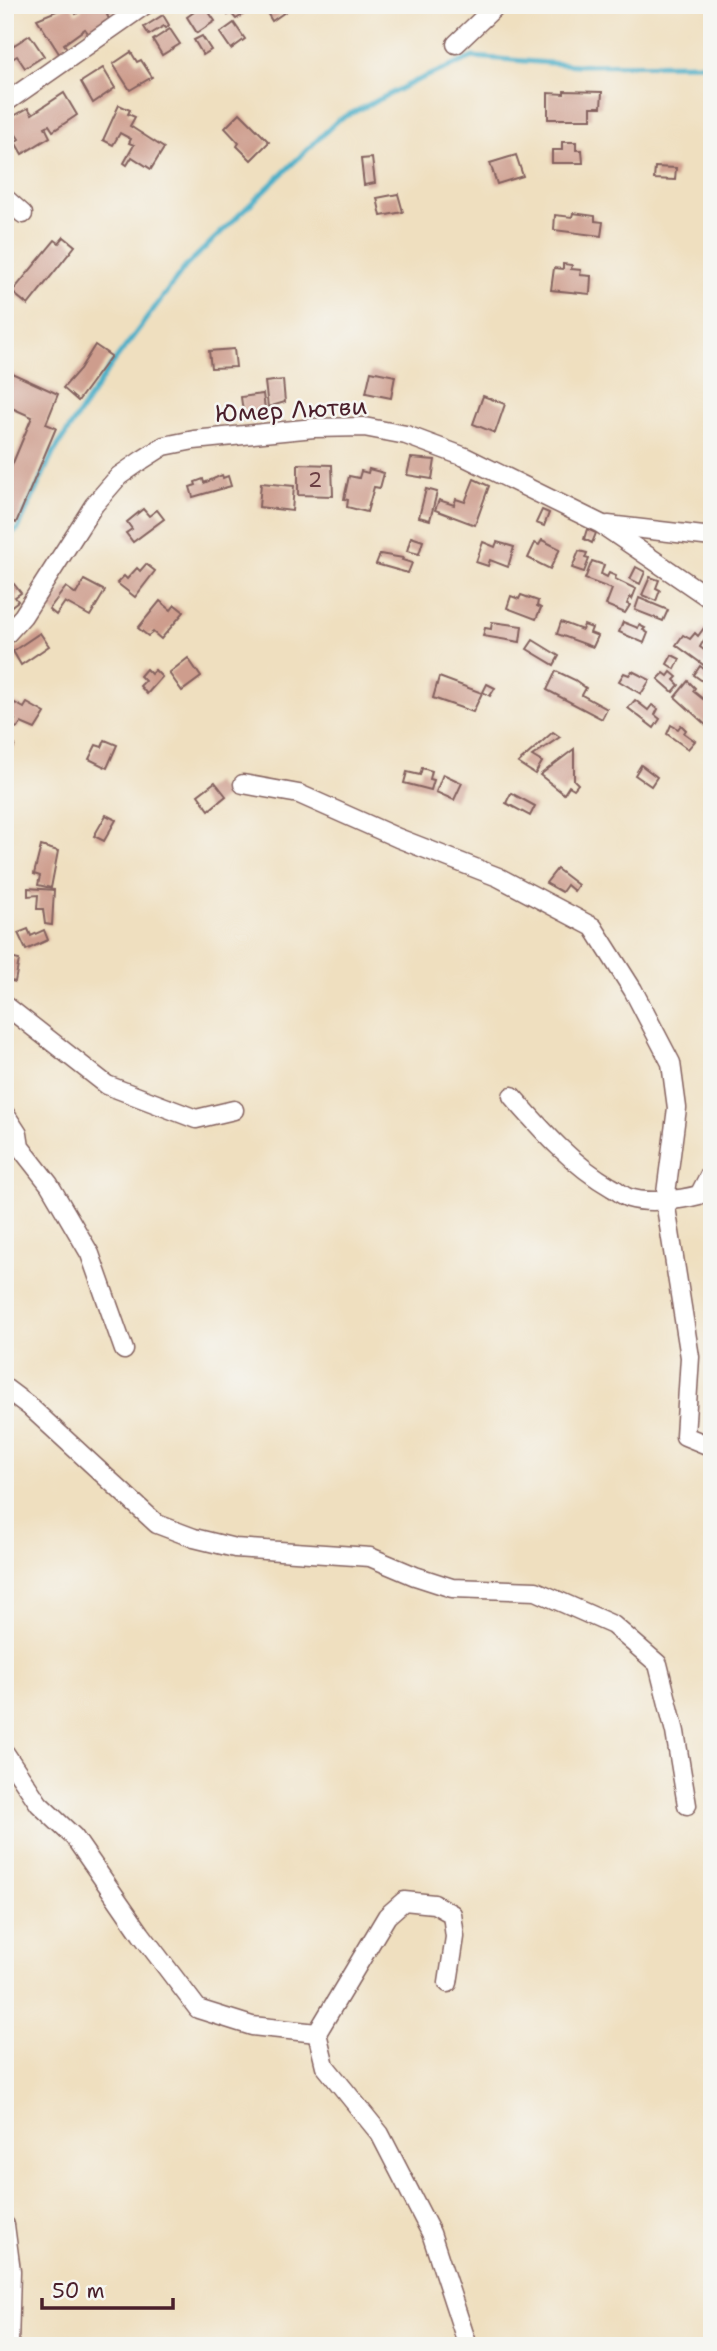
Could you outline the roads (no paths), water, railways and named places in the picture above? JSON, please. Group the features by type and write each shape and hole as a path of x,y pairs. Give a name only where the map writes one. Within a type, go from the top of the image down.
{"street":[{"path":"5,103 145,5"},
{"path":"456,44 497,5"},
{"path":"5,198 23,214"},
{"name":"Юмер Лютви","path":"5,636 23,616 94,505 120,477 164,446 194,440 314,428 364,427 406,435 465,457 601,524 712,600"},
{"path":"601,524 712,537"},
{"path":"243,784 299,794 398,838 498,877 593,927 633,990 671,1063 677,1108 665,1201 690,1357 685,1436 712,1447"},
{"path":"5,1005 107,1085 196,1119 234,1110"},
{"path":"512,1096 552,1142 593,1176 630,1198 665,1201 699,1195 712,1170"},
{"path":"5,1114 18,1133 20,1147 50,1184 90,1254 124,1350"},
{"path":"5,1388 29,1406 156,1524 194,1538 235,1548 370,1557 452,1588 536,1591 613,1625 658,1664 675,1732 687,1805"},
{"path":"5,1753 39,1804 74,1837 198,2010 252,2026 317,2034"},
{"path":"447,1983 455,1937 452,1914 434,1904 404,1901 387,1916 317,2034 326,2066 380,2134 431,2233 468,2346"},
{"path":"5,2225 10,2271 9,2346"}],"waterway":[{"path":"5,538 18,529 52,455 108,370 186,266 338,120 416,81 473,57 576,65 712,64"}]}
